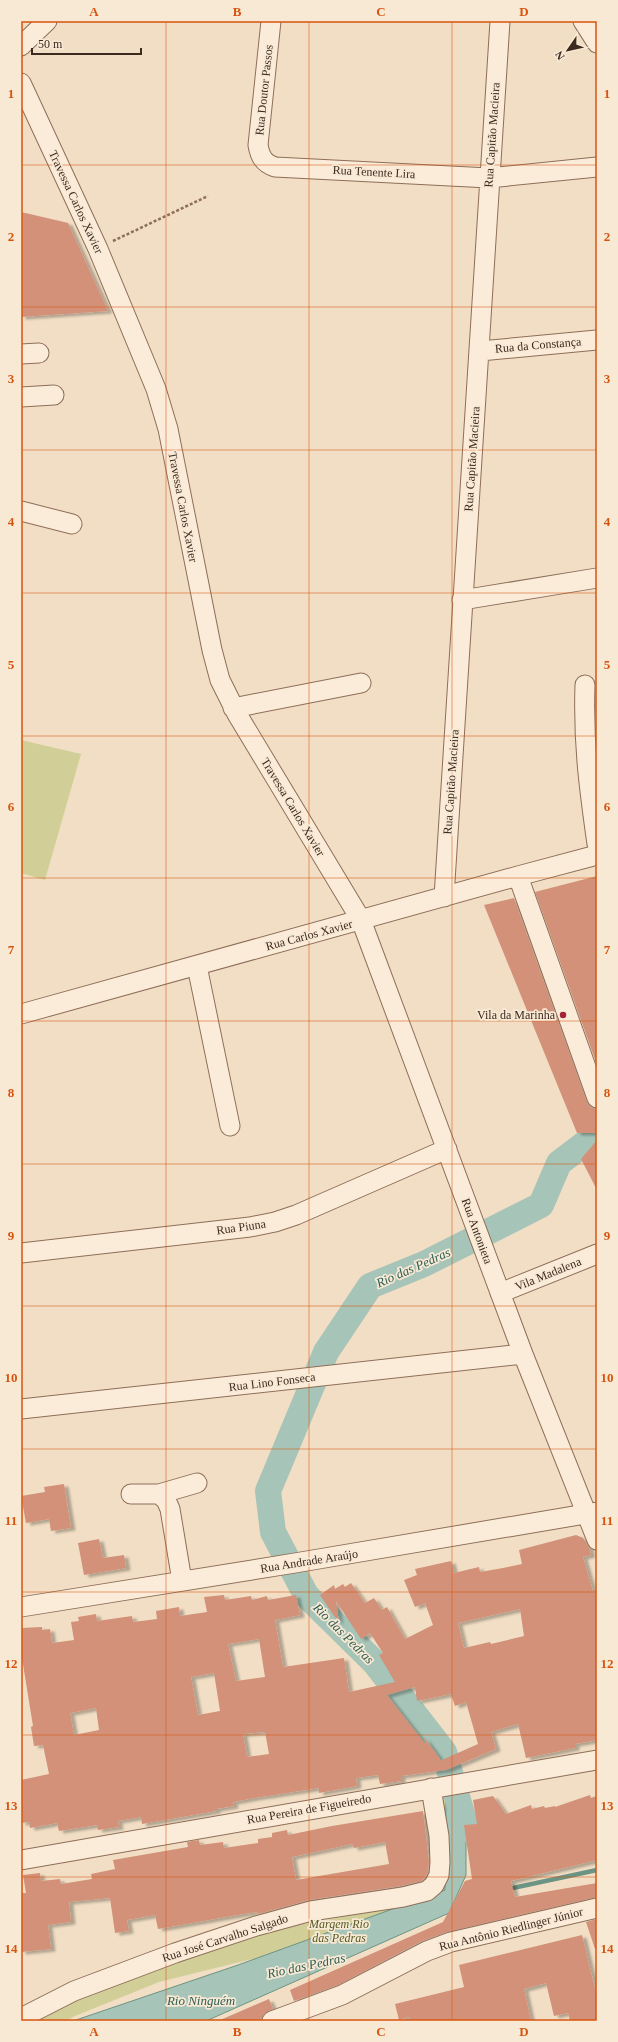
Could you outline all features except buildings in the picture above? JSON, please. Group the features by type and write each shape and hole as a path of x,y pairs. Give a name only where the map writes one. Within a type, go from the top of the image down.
{"street":[{"path":"21,46 47,21"},
{"name":"Rua Doutor Passos","path":"262,159 258,145 271,21"},
{"name":"Rua Capitão Macieira","path":"444,897 500,21"},
{"path":"583,21 597,43"},
{"name":"Travessa Carlos Xavier","path":"21,83 98,249 156,389 168,429 212,650 220,680 233,708 361,920"},
{"name":"Rua Tenente Lira","path":"262,159 268,165 275,167 489,178 597,167"},
{"name":"Rua da Constança","path":"480,351 597,340"},
{"path":"21,397 54,395"},
{"path":"21,511 72,524"},
{"path":"462,600 597,578"},
{"path":"233,708 361,683"},
{"path":"585,685 585,756 597,844"},
{"name":"Rua Carlos Xavier","path":"21,1014 597,855"},
{"path":"518,876 597,1098"},
{"name":"Rua Antonieta","path":"361,920 523,1354 593,1514 597,1540"},
{"path":"197,966 230,1126"},
{"name":"Rua Piuna","path":"21,1253 250,1227 276,1222 296,1215 447,1149"},
{"name":"Vila Madalena","path":"500,1294 597,1254"},
{"name":"Rua Lino Fonseca","path":"21,1410 523,1354"},
{"path":"131,1494 159,1494 197,1484"},
{"path":"159,1494 166,1500 170,1509 182,1581"},
{"name":"Rua Andrade Araújo","path":"21,1607 593,1514"},
{"name":"Rua Pereira de Figueiredo","path":"21,1860 597,1760"},
{"name":"Rua José Carvalho Salgado","path":"21,2018 74,1991 175,1953 256,1926 311,1910 403,1897 427,1891 434,1885 439,1875 439,1836 435,1787"},
{"name":"Rua Antônio Riedlinger Júnior","path":"272,2021 342,1995 427,1951 451,1942 597,1908"}],"path":[{"path":"98,249 208,196"}],"green space":[{"path":"21,740 81,754 45,880 21,873"},
{"name":"Margem Rio das Pedras","path":"454,1796 460,1828 444,1902 343,1944 248,1960 159,1982 66,2021 31,2021 77,1996 270,1930 376,1911 428,1895 445,1878 443,1798"}],"water":[{"name":"Rio Ninguém","path":"466,1795 466,1875 449,1913 206,2021 73,2021 238,1965 445,1890 446,1797"}],"waterway":[{"name":"Rio das Pedras","path":"465,1829 465,1824 444,1752 375,1663 306,1595 273,1532 268,1491 326,1352 370,1286 424,1264 541,1205 559,1163 592,1138 597,1132"},
{"path":"508,1889 597,1870"}],"place":[{"name":"Vila da Marinha","path":"563,1015"}]}
